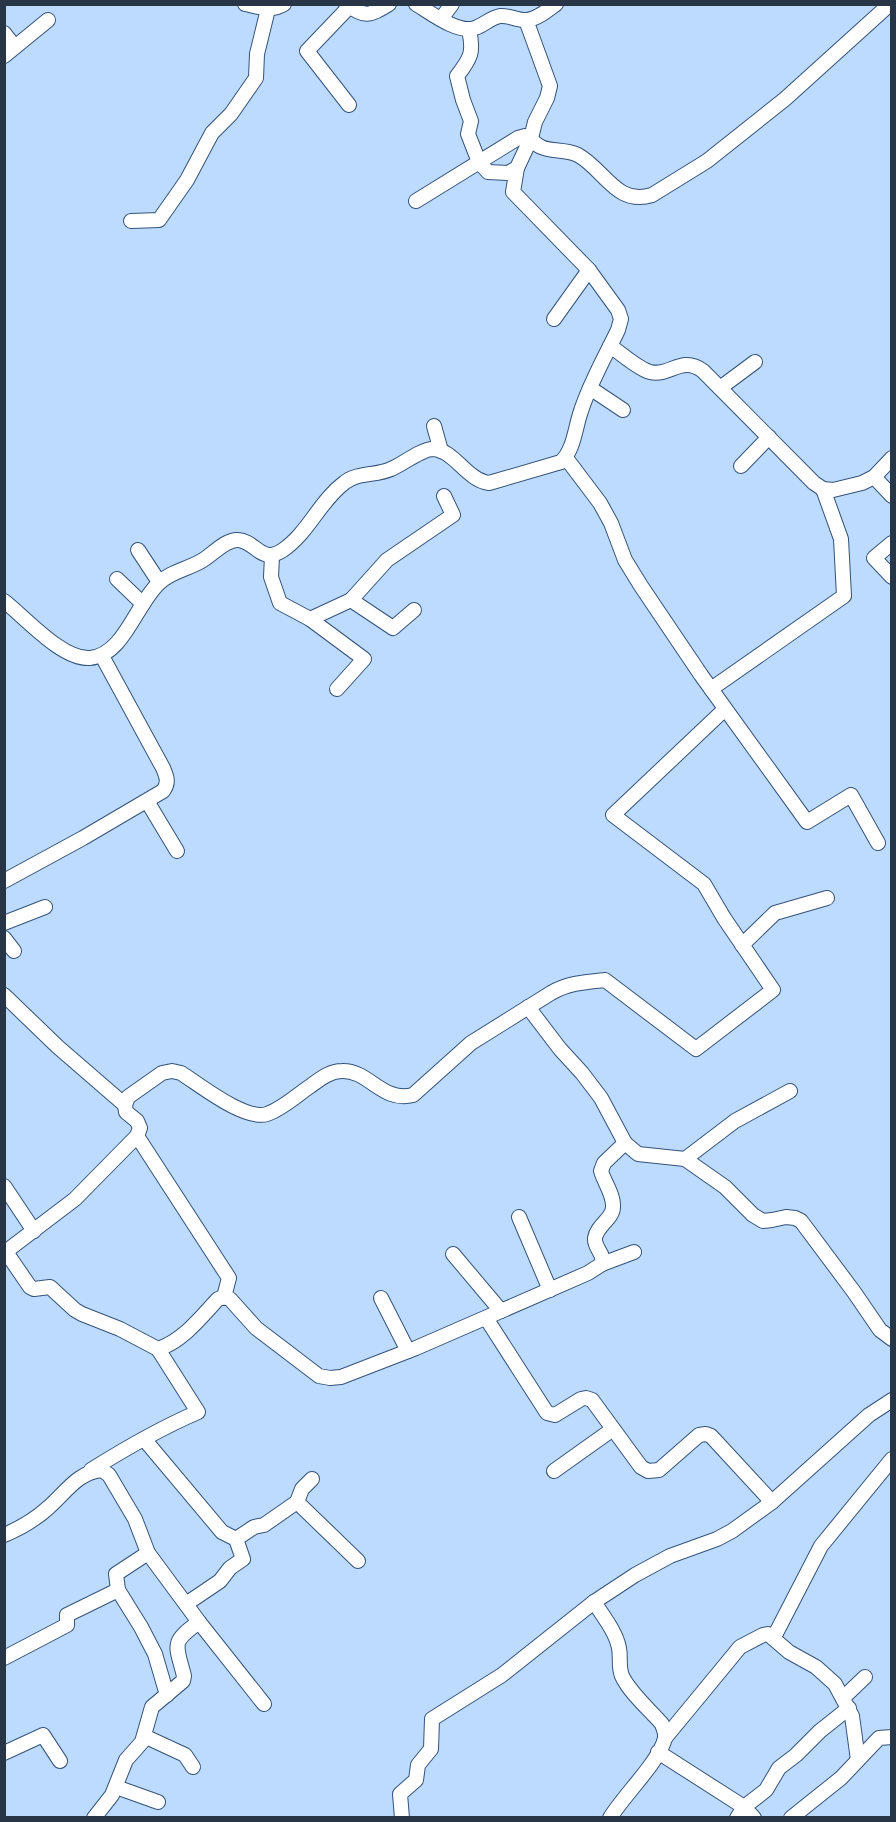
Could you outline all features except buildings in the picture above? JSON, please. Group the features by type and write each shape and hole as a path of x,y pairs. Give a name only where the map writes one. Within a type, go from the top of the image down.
{"street":[{"path":"245,4 268,9 277,9 284,4"},
{"path":"349,105 307,51 348,6 359,14 366,15 389,4"},
{"path":"416,4 457,28 469,30 502,15 526,20 556,4"},
{"path":"441,19 452,4"},
{"path":"416,201 518,138 525,136 541,147 570,152 581,157 621,193 635,198 652,195 716,154 785,99 890,4"},
{"path":"131,221 159,220 187,180 212,133 231,114 256,78 257,54 268,9"},
{"path":"4,33 10,52 48,20"},
{"path":"4,601 51,642 70,653 88,658 102,656 124,635 142,604 159,582 198,564 231,541 238,539 272,556 294,540 344,482 354,477 388,471 419,453 431,449 441,451 474,478 489,483 561,462 566,458 590,388 621,319 618,310 589,270 513,192 517,168 550,86 526,20"},
{"path":"469,30 472,47 467,64 457,76 471,121 468,134 479,162 488,172 508,173 517,168"},
{"path":"554,319 589,270"},
{"path":"610,346 650,372 659,372 684,365 694,365 703,371 814,483 823,489 833,490 862,483 874,477 891,458"},
{"path":"720,388 755,362"},
{"path":"590,388 623,410"},
{"path":"434,426 441,451"},
{"path":"741,466 769,437"},
{"path":"566,458 600,503 611,523 625,560 641,586 725,709 807,822 851,795 878,843"},
{"path":"874,477 891,496"},
{"path":"711,689 844,596 841,538 823,489"},
{"path":"310,619 351,600 387,560 453,515 444,496"},
{"path":"891,543 874,558 891,577"},
{"path":"138,550 159,582"},
{"path":"272,556 271,577 280,603 310,619 364,659 336,689"},
{"path":"117,579 142,604"},
{"path":"351,600 393,628 414,610"},
{"path":"5,879 163,792 167,785 163,768 102,656"},
{"path":"4,1535 34,1519 84,1474 144,1439 198,1412 158,1348 107,1323 82,1314 50,1287 34,1289 30,1287 5,1252 75,1199 137,1136 140,1128 137,1121 126,1112 125,1105 128,1097 162,1073 172,1071 181,1073 250,1114 264,1115 278,1109 324,1076 339,1070 352,1072 391,1095 404,1097 413,1095 471,1043 563,986 605,980 696,1049 773,990 704,884 613,815 725,709"},
{"path":"147,801 177,850"},
{"path":"742,945 775,913 827,898"},
{"path":"4,923 45,908"},
{"path":"4,938 14,951"},
{"path":"4,995 58,1047 125,1105"},
{"path":"528,1007 601,1098 625,1143 638,1154 685,1159 725,1188 753,1215 763,1221 786,1216 801,1221 879,1330 891,1339"},
{"path":"685,1159 735,1120 790,1091"},
{"path":"137,1136 229,1278 224,1297"},
{"path":"602,1264 602,1255 595,1244 595,1235 614,1208 601,1171 604,1163 625,1143"},
{"path":"4,1186 34,1231"},
{"path":"519,1217 550,1290"},
{"path":"158,1348 174,1342 194,1325 218,1299 224,1297 230,1299 256,1328 320,1376 341,1377 486,1318 588,1273 602,1264 634,1252"},
{"path":"453,1254 501,1311"},
{"path":"381,1298 408,1351"},
{"path":"486,1318 547,1413 555,1415 581,1399 592,1400 641,1467 648,1472 659,1470 699,1435 706,1434 711,1436 772,1502"},
{"path":"402,1818 400,1794 416,1780 418,1765 431,1749 432,1719 502,1675 594,1602 635,1575 660,1561 732,1531 772,1502 869,1415 891,1403"},
{"path":"554,1471 613,1428"},
{"path":"144,1439 222,1532 236,1539 243,1558 230,1568 220,1581 186,1604"},
{"path":"774,1637 821,1546 891,1459"},
{"path":"84,1474 102,1470 109,1475 135,1519 148,1552 199,1622 264,1704"},
{"path":"236,1539 254,1527 264,1525 297,1502 302,1489 312,1479"},
{"path":"297,1502 358,1560"},
{"path":"148,1552 116,1574 118,1590 141,1627 154,1654 167,1695"},
{"path":"4,1658 67,1625 67,1614 118,1590"},
{"path":"594,1602 617,1639 622,1676 627,1685 662,1724 665,1738"},
{"path":"94,1818 108,1802 126,1760 139,1746 152,1707 183,1681 184,1676 177,1647 178,1640 182,1634 199,1622"},
{"path":"610,1818 648,1769 665,1738 740,1647 763,1635 768,1634 774,1637 789,1652 816,1667 835,1684 846,1703 854,1726 858,1760"},
{"path":"658,1752 745,1814 766,1790 780,1768 820,1731 846,1703 865,1677"},
{"path":"4,1753 43,1735 60,1761"},
{"path":"144,1736 185,1755 193,1767"},
{"path":"791,1818 841,1778 879,1738 891,1737"},
{"path":"116,1787 158,1802"}]}
